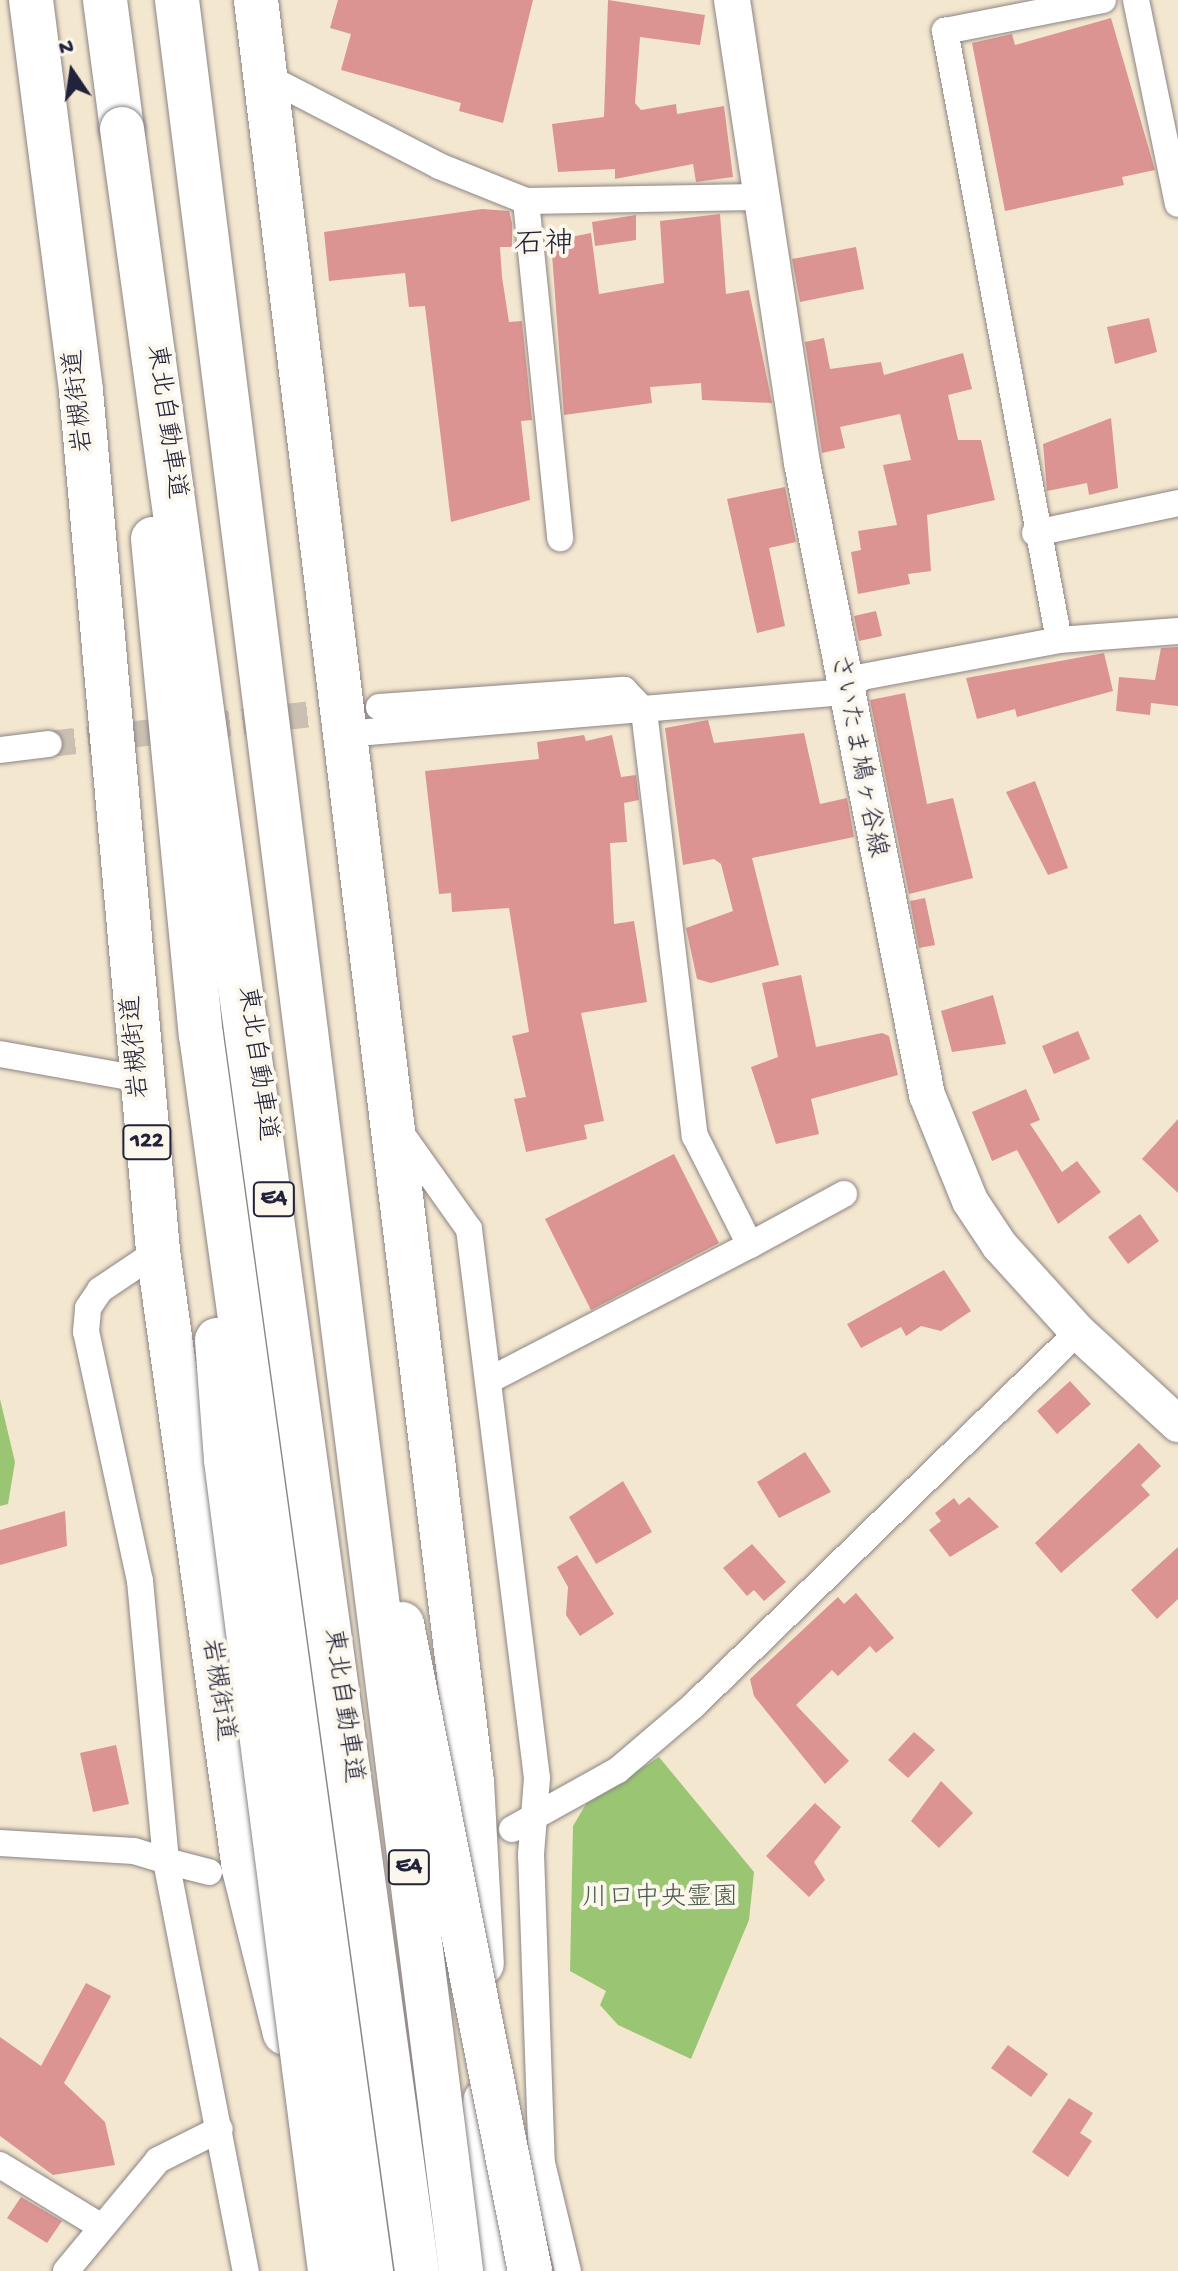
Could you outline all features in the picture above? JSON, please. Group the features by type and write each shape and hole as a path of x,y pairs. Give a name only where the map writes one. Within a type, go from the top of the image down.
{"highway":[{"name":"岩槻街道","path":"31,0 81,391 140,1079 158,1251 244,1869 348,2271"},
{"name":"東北自動車道","path":"105,0 417,2271"},
{"name":"東北自動車道","path":"177,0 302,956 358,1464 461,2271"},
{"path":"256,0 472,1782 520,2267"},
{"path":"122,129 143,440 201,1035 226,1460 330,2271"},
{"path":"201,1035 371,2271"},
{"path":"358,1464 414,1667 520,2267"}],"main road":[{"name":"さいたま鳩ヶ谷線","path":"732,0 756,197 843,692 915,1048 944,1144 1000,1246 1078,1332 1178,1424"}],"street":[{"path":"1059,640 1035,533 945,31 1103,0"},
{"path":"1136,0 1177,210"},
{"path":"263,75 439,166 526,201 756,197"},
{"path":"526,201 560,538"},
{"path":"1035,533 1178,503"},
{"path":"345,734 843,692 862,677 1059,640 1178,631"},
{"path":"379,707 624,690 644,711 695,1136 750,1245"},
{"path":"0,750 49,744"},
{"path":"0,1054 140,1079"},
{"path":"391,1120 469,1229 539,1814 531,1854 542,2163 568,2271"},
{"path":"488,1381 844,1194"},
{"path":"158,1251 100,1290 88,1308 86,1332 140,1581 166,1861 246,2271"},
{"path":"512,1829 618,1770 693,1706 1078,1332"},
{"path":"0,1843 134,1851 209,1872"},
{"path":"66,2271 100,2226 158,2160 220,2129"},
{"path":"0,2165 100,2226"}],"green space":[{"path":"0,1399 15,1462 8,1504 0,1506"},
{"name":"川口中央霊園","path":"659,1757 754,1872 749,1920 691,2059 618,2025 600,2005 606,1991 570,1971 573,1826 586,1804"}],"building":[{"path":"338,0 533,0 503,123 459,111 461,103 341,70 351,34 330,28"},
{"path":"608,0 705,15 700,45 640,37 635,103 641,110 676,104 677,114 724,106 733,177 696,182 693,164 615,179 615,169 558,172 552,124 604,117"},
{"path":"1111,18 1155,170 1122,177 1124,185 1005,211 972,43 1012,34 1015,45"},
{"path":"482,209 509,211 512,223 512,247 500,247 509,322 522,321 532,420 521,421 530,500 451,522 425,306 409,307 405,273 329,281 324,232"},
{"path":"720,214 726,294 749,290 772,403 702,400 701,383 650,387 652,403 564,415 551,241 591,233 599,294 664,283 660,221"},
{"path":"636,215 636,240 595,246 592,222"},
{"path":"856,247 864,289 800,302 792,259"},
{"path":"1149,318 1157,352 1115,364 1107,327"},
{"path":"824,338 830,369 881,362 884,375 963,353 972,389 948,395 958,440 981,440 995,500 927,515 931,571 908,574 910,584 858,594 851,552 861,550 858,531 897,525 883,465 911,460 900,414 840,427 845,448 822,453 805,342"},
{"path":"1111,418 1118,488 1089,495 1087,483 1047,491 1043,444"},
{"path":"785,487 796,542 769,548 785,626 757,633 727,499"},
{"path":"876,611 882,636 859,641 854,616"},
{"path":"1178,647 1178,706 1151,703 1150,715 1116,711 1119,677 1155,680 1161,648"},
{"path":"1104,653 1113,691 1017,717 1015,709 977,719 966,678"},
{"path":"905,693 927,804 953,798 973,878 909,894 870,700"},
{"path":"708,720 714,743 804,733 820,804 847,798 854,837 752,858 779,965 711,983 697,979 686,928 733,911 721,864 714,859 683,865 665,728"},
{"path":"584,735 586,741 612,735 621,777 636,775 639,800 624,803 627,842 610,843 614,924 634,921 647,1002 581,1013 604,1121 584,1125 587,1139 526,1152 514,1099 526,1097 512,1036 529,1032 509,908 452,912 451,893 439,894 425,771 539,759 537,742"},
{"path":"1035,781 1068,868 1048,875 1006,792"},
{"path":"925,898 935,945 919,948 910,901"},
{"path":"801,975 816,1047 882,1033 889,1036 898,1075 811,1099 819,1134 776,1144 751,1067 778,1057 762,983"},
{"path":"993,995 1006,1044 952,1052 941,1011"},
{"path":"1078,1031 1090,1059 1054,1074 1042,1046"},
{"path":"1026,1089 1040,1120 1030,1124 1062,1172 1077,1161 1101,1192 1058,1224 1017,1150 992,1161 972,1112"},
{"path":"1178,1119 1178,1193 1142,1159"},
{"path":"674,1154 719,1243 591,1310 545,1219"},
{"path":"1140,1214 1159,1241 1128,1264 1108,1237"},
{"path":"944,1270 971,1311 941,1331 921,1326 906,1336 901,1327 861,1348 847,1324"},
{"path":"1070,1381 1091,1404 1057,1434 1037,1411"},
{"path":"1139,1443 1161,1466 1141,1485 1150,1495 1061,1573 1035,1543"},
{"path":"805,1452 831,1492 779,1518 757,1482"},
{"path":"623,1481 652,1532 596,1564 569,1517"},
{"path":"969,1497 999,1527 950,1557 929,1530 941,1521 935,1513 954,1498 959,1505"},
{"path":"65,1511 67,1546 0,1565 0,1530"},
{"path":"752,1544 786,1582 764,1601 754,1590 747,1596 723,1568"},
{"path":"1178,1547 1178,1599 1157,1619 1131,1590"},
{"path":"577,1555 614,1614 580,1636 566,1615 568,1587 557,1567"},
{"path":"856,1593 894,1638 876,1653 870,1646 838,1676 832,1670 796,1705 849,1761 825,1784 754,1696 750,1679 838,1597 844,1604"},
{"path":"914,1732 935,1750 908,1778 888,1760"},
{"path":"116,1745 129,1804 93,1812 80,1753"},
{"path":"941,1781 973,1813 939,1848 911,1821"},
{"path":"815,1803 841,1827 814,1862 825,1880 809,1897 766,1856"},
{"path":"86,1983 111,1996 64,2083 105,2122 115,2165 53,2175 0,2136 0,2037 41,2066"},
{"path":"1008,2045 1048,2074 1031,2097 991,2068"},
{"path":"1069,2098 1093,2113 1080,2133 1092,2141 1068,2177 1032,2152"},
{"path":"21,2197 62,2221 47,2243 7,2218"}],"tunnel":[{"path":"49,744 355,709"}],"district":[{"name":"石神","path":"544,247"}]}
